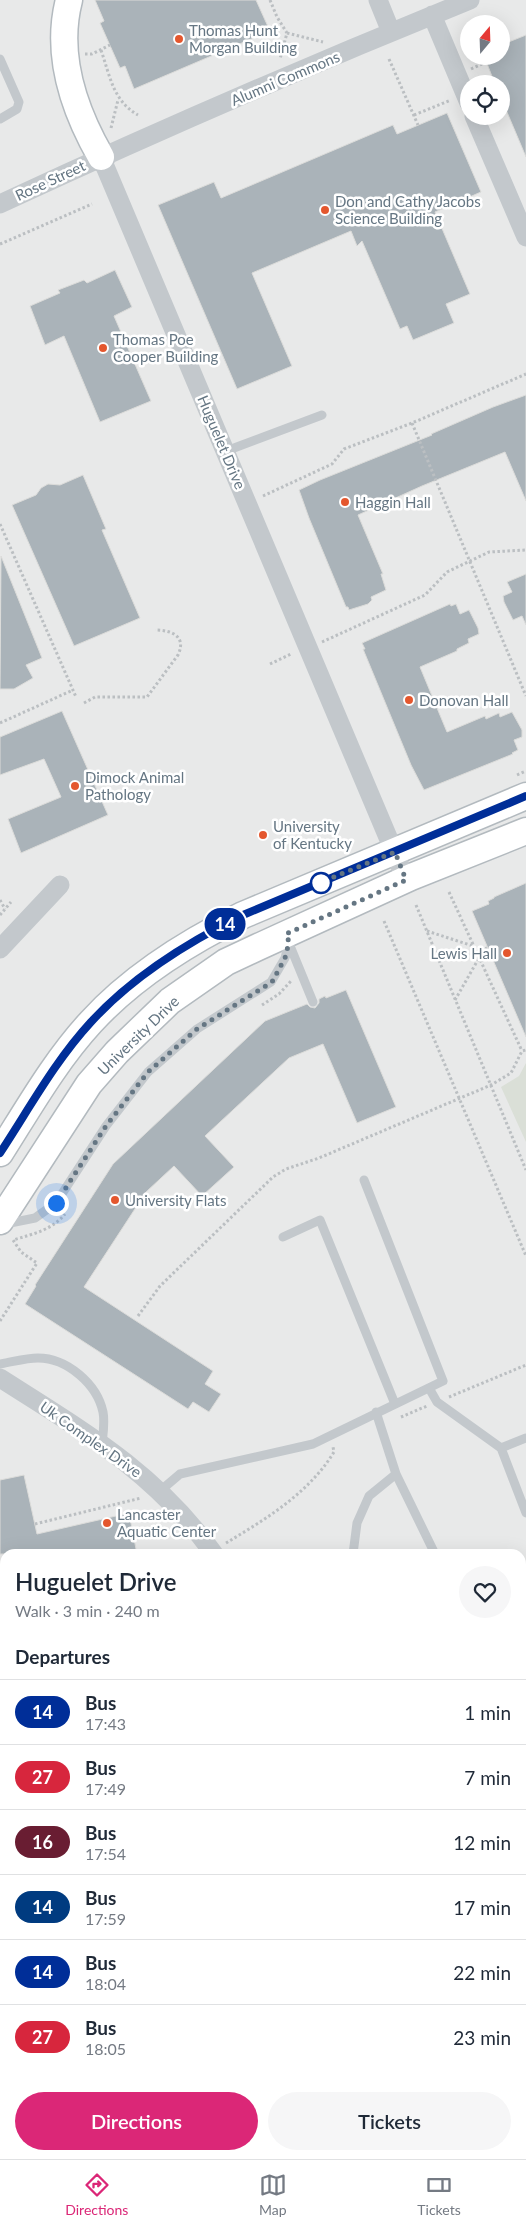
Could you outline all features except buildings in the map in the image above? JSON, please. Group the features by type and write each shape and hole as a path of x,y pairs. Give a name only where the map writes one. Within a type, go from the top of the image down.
{"street":[{"name":"Huguelet Drive","path":"69,0 66,11 65,55 76,110 101,157 406,880"},
{"path":"378,0 391,32"},
{"name":"Alumni Commons","path":"101,157 470,0"},
{"path":"432,15 460,81"},
{"path":"478,125 526,237"},
{"name":"Rose Street","path":"0,204 101,157"},
{"path":"0,1153 48,1078 91,1022 123,992 155,966 206,933 243,915 526,796"},
{"name":"University Drive","path":"0,1221 66,1115 89,1084 117,1052 170,1001 226,962 287,938 406,880 526,831"},
{"path":"0,949 60,885"},
{"name":"Uk Complex Drive","path":"0,1378 102,1444 160,1491 194,1526 211,1549"}],"lane":[{"path":"0,59 19,102 17,109 0,119"},
{"path":"226,451 322,415"},
{"path":"287,938 313,1002"},
{"path":"0,1226 35,1218 56,1203 106,1126 148,1072 197,1029 272,982 285,958 287,938"},
{"path":"160,1491 180,1474 314,1444 376,1412 443,1381 364,1180"},
{"path":"283,1237 320,1220 395,1404"},
{"path":"0,1364 40,1358 66,1365 86,1380 98,1399 103,1413 102,1444"},
{"path":"429,1388 437,1402 501,1448 526,1513"},
{"path":"376,1412 396,1474 433,1549"},
{"path":"501,1448 526,1438"},
{"path":"354,1549 357,1523 369,1496 396,1474"}],"path":[{"path":"270,0 277,17 287,33 326,42"},
{"path":"280,60 287,33"},
{"path":"92,54 110,45"},
{"path":"101,50 119,99 126,108 138,115"},
{"path":"389,59 418,125"},
{"path":"111,128 119,99"},
{"path":"414,115 460,100"},
{"path":"0,244 92,204"},
{"path":"260,497 332,464 344,449 412,423 526,374"},
{"path":"412,423 526,696"},
{"path":"0,524 76,696"},
{"path":"320,643 425,595 447,572 489,552 526,550"},
{"path":"84,703 95,698 147,697 178,655 181,648 180,640 173,632 164,629 155,630"},
{"path":"270,664 291,654"},
{"path":"0,723 73,690"},
{"path":"138,1316 160,1286 273,1177 460,1099 491,1085 511,1073 524,1050 449,892"},
{"path":"0,900 5,909"},
{"path":"0,915 11,902"},
{"path":"416,905 526,1170"},
{"path":"384,920 526,1256"},
{"path":"427,931 474,946"},
{"path":"476,952 487,948"},
{"path":"455,1000 479,958"},
{"path":"256,1008 279,994 300,969"},
{"path":"0,1321 37,1263 21,1252 13,1240 42,1231 54,1224 68,1210"},
{"path":"218,1549 290,1502 329,1461 334,1452 333,1446"},
{"path":"35,1524 141,1498"}],"shaded area":[{"name":"University of Kentucky","path":"0,0 526,0 526,1549 0,1549"},
{"path":"526,1063 526,1142 501,1087 519,1076"}],"bus line":[{"name":"14","path":"0,1153 48,1078 91,1022 123,992 155,966 206,933 243,915 526,796"}],"place":[{"name":"Thomas Hunt Morgan Building","path":"179,39"},
{"name":"Don and Cathy Jacobs Science Building","path":"325,210"},
{"name":"Thomas Poe Cooper Building","path":"103,348"},
{"name":"Haggin Hall","path":"345,502"},
{"name":"Donovan Hall","path":"409,700"},
{"name":"Dimock Animal Pathology","path":"75,786"},
{"name":"University of Kentucky","path":"263,835"},
{"name":"Lewis Hall","path":"507,953"},
{"name":"University Flats","path":"115,1200"},
{"name":"Lancaster Aquatic Center","path":"107,1523"}],"route":[{"path":"56,1203 106,1126 148,1072 197,1029 272,982 285,958 289,942 286,934 406,880 395,852 319,883 321,883"}]}
